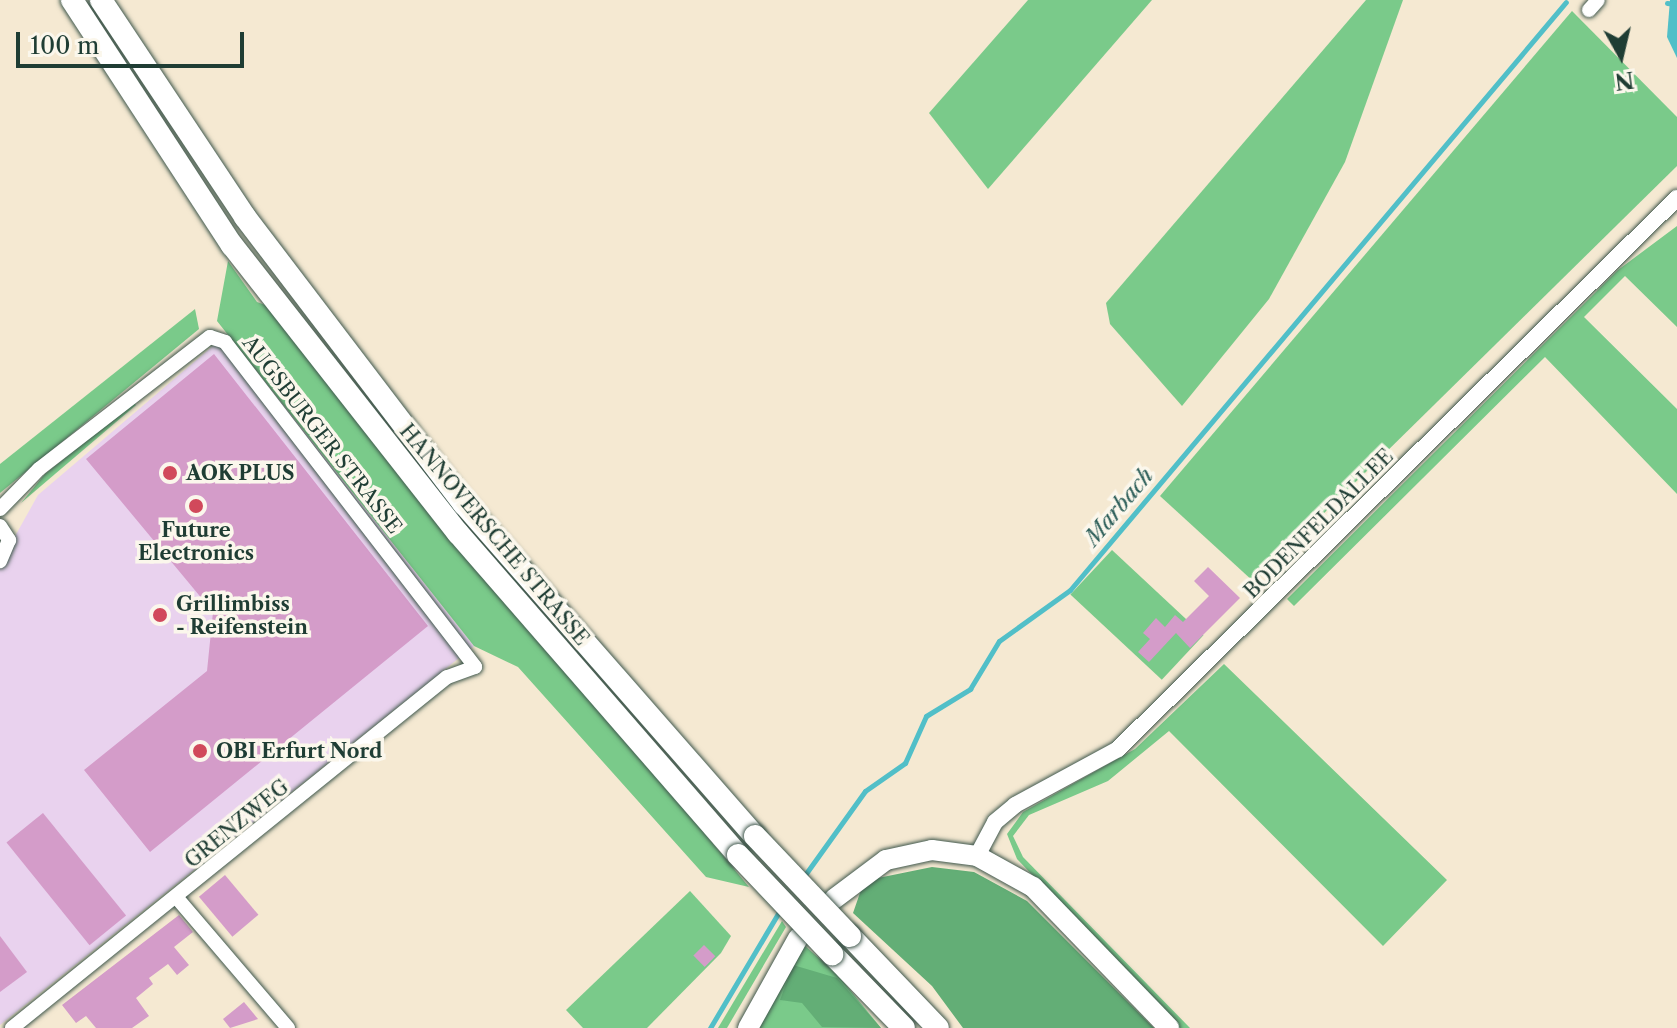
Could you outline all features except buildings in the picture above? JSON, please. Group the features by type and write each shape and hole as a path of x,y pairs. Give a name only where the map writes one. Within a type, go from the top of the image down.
{"highway":[{"name":"HANNOVERSCHE STRASSE","path":"72,0 232,245 458,533 738,855 904,1028"},
{"name":"HANNOVERSCHE STRASSE","path":"101,0 245,217 454,492 755,836 938,1028"}],"main road":[{"path":"834,899 886,860 932,850 977,856 1033,887 1169,1028"},
{"path":"748,1028 798,938"}],"street":[{"name":"BODENFELDALLEE","path":"977,856 1008,810 1127,740 1677,198"},
{"name":"AUGSBURGER STRASSE","path":"0,509 39,469 210,337 225,342 475,667"},
{"path":"0,526 9,547 0,561"},
{"name":"GRENZWEG","path":"12,1028 177,898 447,677 475,667"},
{"path":"177,898 288,1028"}],"shaded area":[{"path":"227,334 474,646 0,1025 0,563 38,495"}],"green space":[{"path":"1028,0 1152,0 988,189 929,113"},
{"path":"1366,0 1403,0 1345,162 1269,299 1182,406 1110,324 1106,303"},
{"path":"1572,11 1677,117 1677,166 1254,582 1160,496"},
{"path":"1677,226 1677,327 1625,276 1584,317 1677,409 1677,494 1545,357 1294,606 1287,599 1618,270"},
{"path":"228,261 257,302 268,306 749,887 706,877 518,667 474,646 217,321"},
{"path":"195,309 199,329 0,493 0,464"},
{"path":"134,403 136,405 21,503 45,474"},
{"path":"1112,550 1203,635 1162,680 1070,595"},
{"path":"1224,664 1447,880 1383,946 1169,731 1108,781 1029,815 1013,836 1023,857 1190,1028 1179,1028 1017,859 1007,834 1023,812 1135,749"},
{"path":"932,867 974,872 1027,901 1154,1028 963,1028 932,986 853,913 861,890 878,878"},
{"path":"690,891 731,936 721,953 647,1028 583,1028 566,1010"},
{"path":"782,921 786,927 727,1028 718,1028"},
{"path":"804,945 837,974 881,1028 756,1028"},
{"path":"793,965 837,978 881,1028 822,1027 802,1003 780,1000"}],"water":[{"path":"1670,0 1677,0 1677,58 1667,37"}],"waterway":[{"name":"Marbach","path":"802,879 865,791 905,763 926,716 970,689 999,641 1070,590 1566,2"},
{"path":"1667,3 1677,4"},
{"name":"Marbach","path":"710,1028 780,910"}],"place":[{"name":"AOK PLUS","path":"170,473"},
{"name":"Future Electronics","path":"196,506"},
{"name":"Grillimbiss - Reifenstein","path":"160,615"},
{"name":"OBI Erfurt Nord","path":"200,751"}]}
